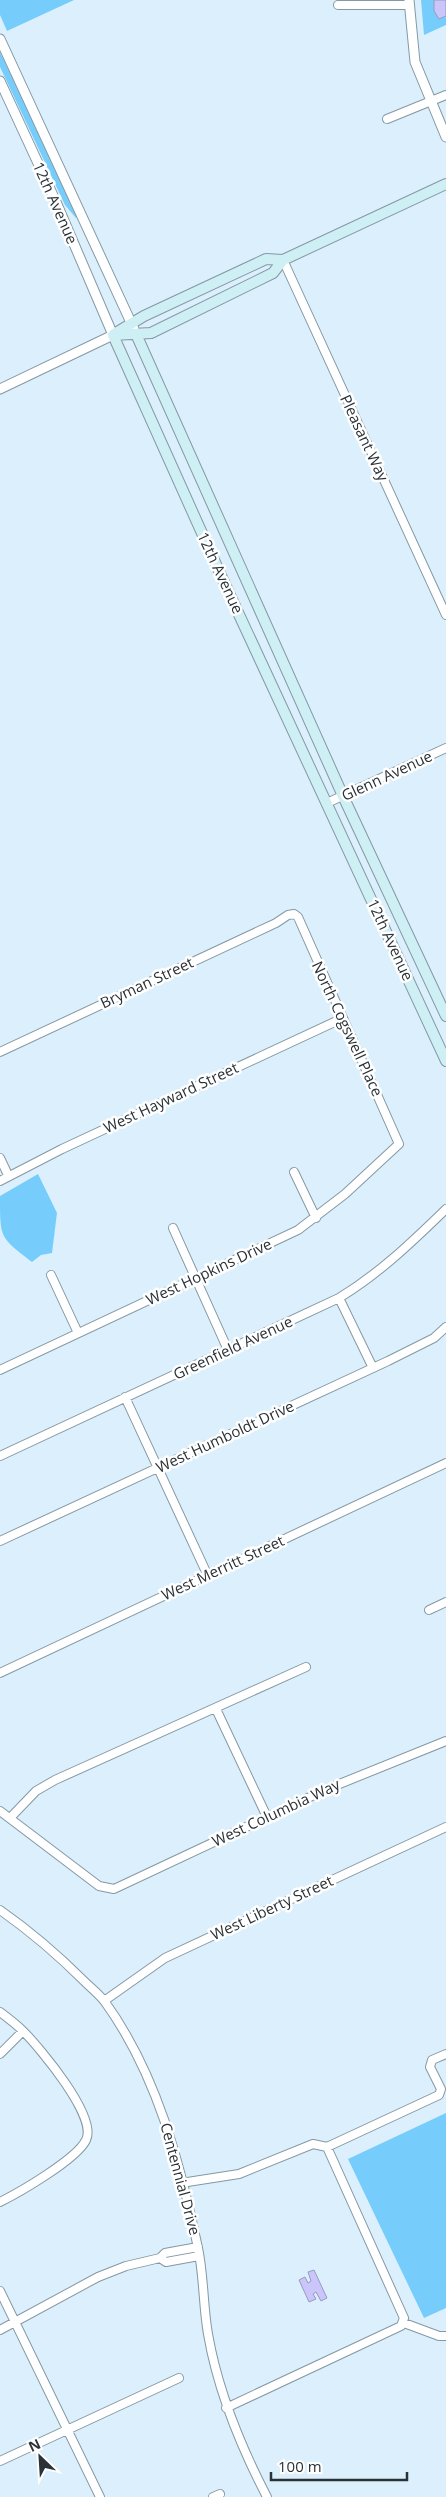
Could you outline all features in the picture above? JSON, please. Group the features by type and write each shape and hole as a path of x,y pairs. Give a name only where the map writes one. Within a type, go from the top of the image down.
{"main road":[{"path":"113,335 151,333 273,273 283,260 446,184"},
{"path":"113,335 266,259 283,260"},
{"name":"12th Avenue","path":"136,334 343,796 446,1016"},
{"name":"12th Avenue","path":"113,335 223,580 446,1062"}],"street":[{"path":"338,5 409,3 415,62 446,137"},
{"name":"12th Avenue","path":"0,39 2,48 136,334"},
{"name":"12th Avenue","path":"0,81 56,202 113,335"},
{"path":"387,119 446,95"},
{"name":"Pleasant Way","path":"283,260 446,615"},
{"path":"0,389 113,335"},
{"name":"Glenn Avenue","path":"327,803 446,748"},
{"name":"North Cogswell Place","path":"294,914 298,917 399,1144"},
{"name":"Bryman Street","path":"0,1052 267,927 288,915 294,914"},
{"name":"West Hayward Street","path":"0,1181 343,1018"},
{"name":"West Hopkins Drive","path":"0,1370 298,1230 316,1218 399,1144"},
{"path":"0,1158 8,1176"},
{"path":"294,1172 316,1218"},
{"name":"Greenfield Avenue","path":"0,1456 339,1298 366,1281 395,1258 446,1209"},
{"path":"173,1228 228,1350"},
{"path":"51,1274 78,1333"},
{"path":"339,1298 373,1368"},
{"name":"West Humboldt Drive","path":"0,1541 373,1368 434,1338 446,1327"},
{"path":"125,1397 208,1576"},
{"name":"West Merritt Street","path":"0,1673 446,1463"},
{"path":"429,1610 446,1602"},
{"path":"0,1811 10,1818 36,1791 55,1780 306,1667"},
{"path":"216,1709 267,1817"},
{"name":"West Columbia Way","path":"10,1818 99,1886 108,1889 122,1885 327,1789 446,1741"},
{"name":"West Liberty Street","path":"104,2001 165,1958 446,1827"},
{"name":"Centennial Drive","path":"0,1910 53,1951 104,2001 132,2046 157,2096 200,2256 208,2336 226,2408 249,2463 267,2497"},
{"path":"0,2012 23,2031 45,2054 85,2117 88,2133 81,2146 59,2164 33,2183 0,2202"},
{"path":"0,2054 23,2031"},
{"path":"181,2183 238,2174 313,2144 326,2148 439,2095 441,2089 430,2067 432,2060 446,2054"},
{"path":"326,2148 404,2318 404,2323"},
{"path":"0,2330 98,2277 126,2266 160,2258 165,2253 198,2247"},
{"path":"160,2258 166,2262 200,2256"},
{"path":"0,2291 100,2497"},
{"path":"404,2323 439,2336 446,2336"},
{"path":"226,2408 404,2323"},
{"path":"0,2461 179,2378"}],"shaded area":[{"path":"0,0 74,0 7,31 0,15"},
{"path":"421,0 446,0 446,25 424,35"},
{"path":"434,0 446,0 446,16 439,19 434,11"},
{"path":"0,52 78,216 76,218 65,205 0,67"},
{"path":"38,1174 57,1213 52,1253 41,1255 32,1262 4,1236 0,1221 0,1196"},
{"path":"446,2113 446,2308 424,2318 348,2159"},
{"path":"314,2270 327,2298 321,2301 316,2292 313,2294 316,2299 309,2302 299,2280 305,2277 308,2283 311,2281 308,2272"}]}
